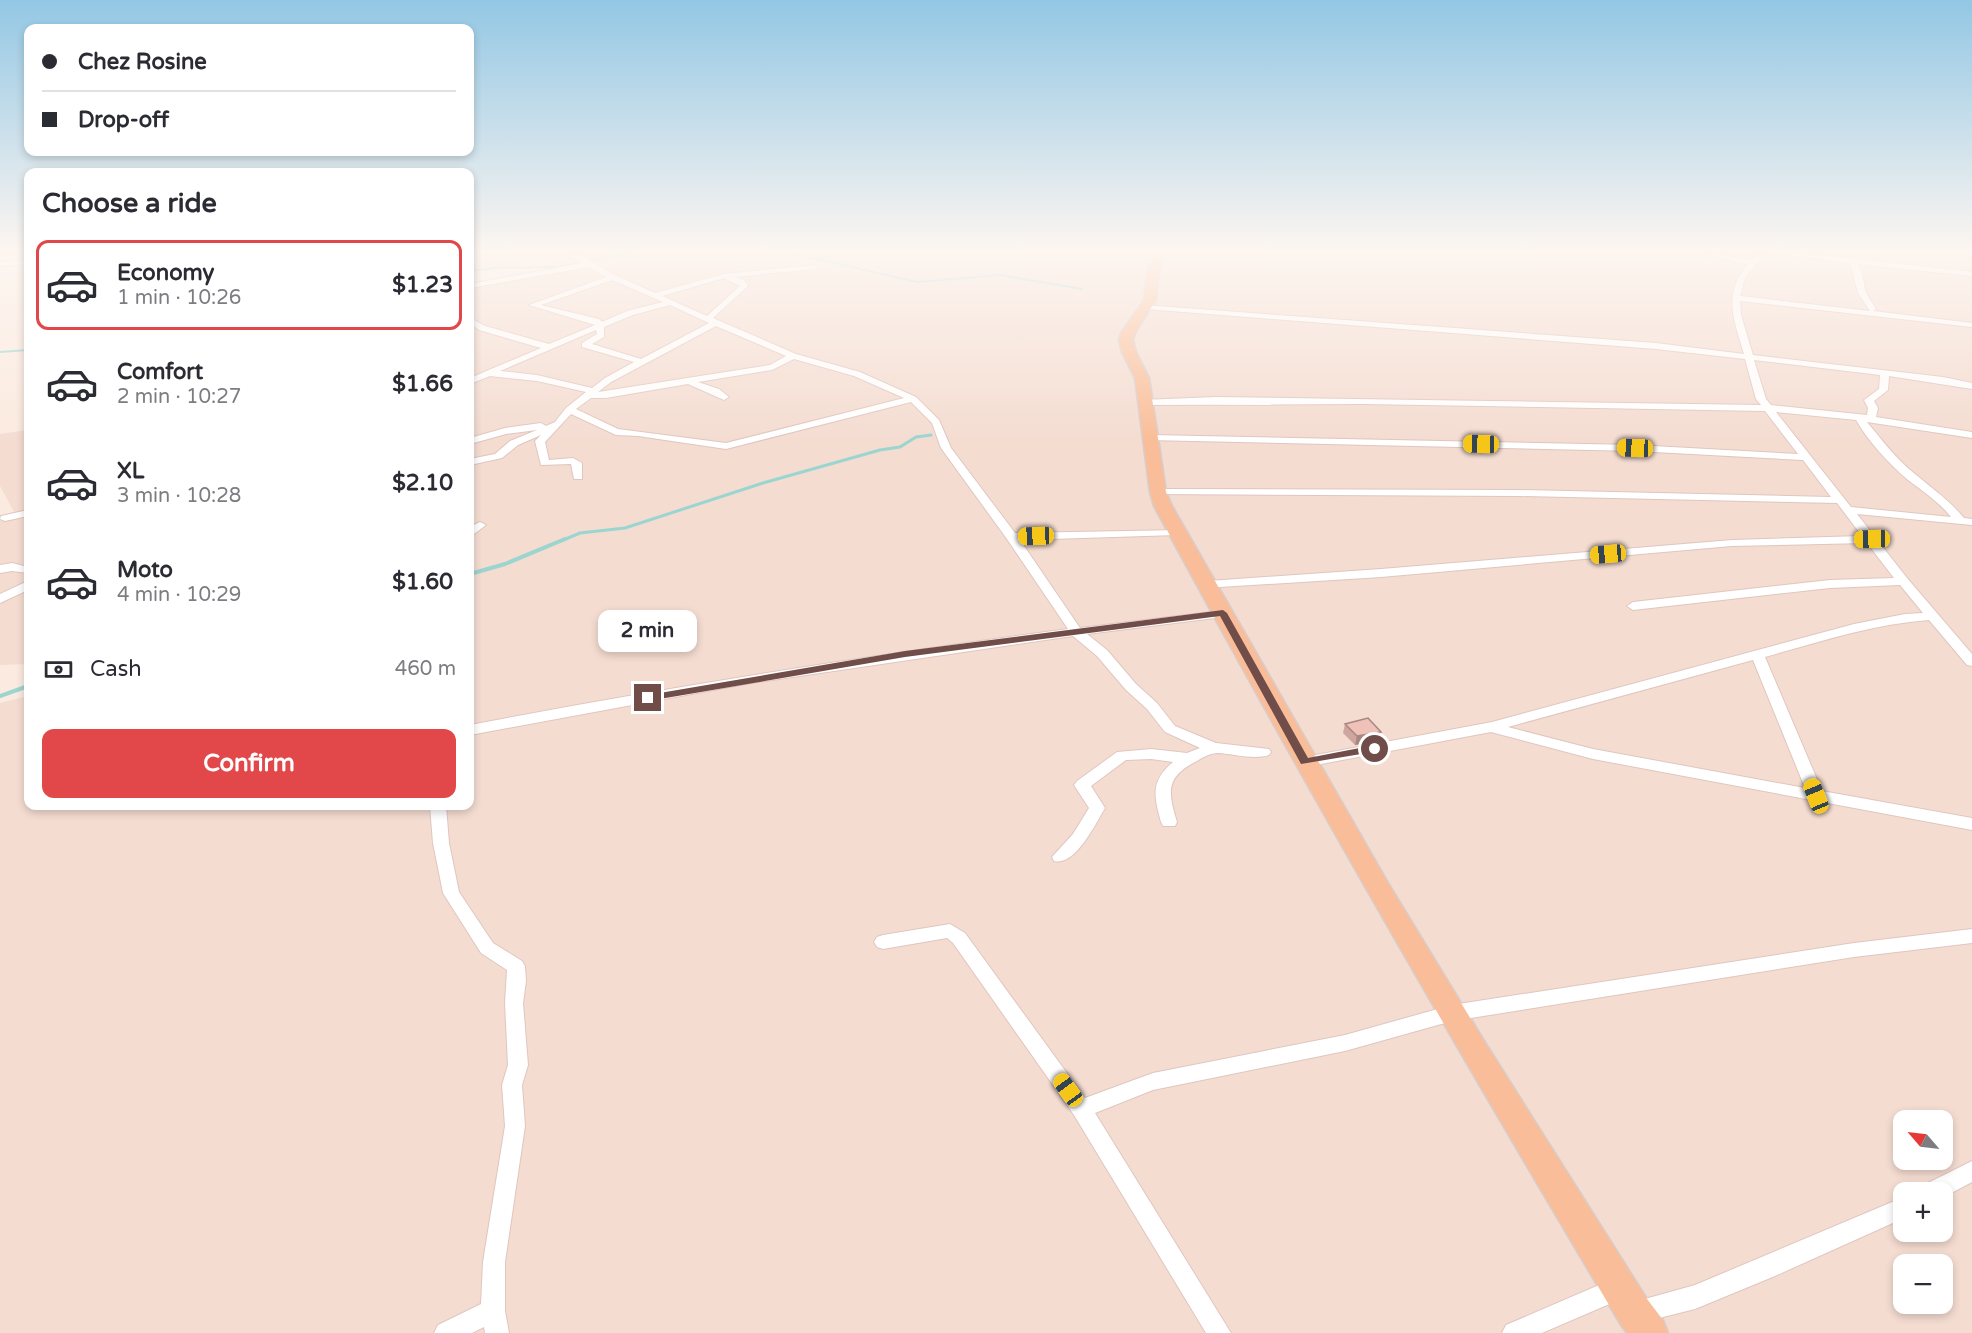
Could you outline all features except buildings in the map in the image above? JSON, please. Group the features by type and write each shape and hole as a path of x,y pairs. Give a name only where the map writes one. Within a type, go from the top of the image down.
{"main road":[{"path":"1140,315 1126,340 1129,352 1142,378 1158,492 1178,532 1305,762 1452,1013 1634,1312 1650,1333"}],"street":[{"path":"575,315 600,325"},
{"path":"474,379 624,315"},
{"path":"701,315 793,356 857,374 913,399 936,422 946,448 1012,537 1076,632 1102,653 1131,687 1152,706 1170,729 1214,748 1264,752"},
{"path":"578,477 578,465 573,461 545,463 540,441 569,410 590,393 639,361 693,334 717,315"},
{"path":"1255,315 1612,342 1971,385"},
{"path":"1737,315 1761,399 1903,581 1972,662"},
{"path":"1887,315 1972,325"},
{"path":"474,323 482,328 548,347"},
{"path":"600,325 601,335 585,345 639,361"},
{"path":"693,334 733,330"},
{"path":"488,373 537,378 590,393 689,381 772,367 793,356"},
{"path":"1871,418 1873,408 1869,400 1883,390 1885,374"},
{"path":"689,381 700,387 716,389 724,397"},
{"path":"569,410 616,432 726,446 913,399"},
{"path":"1144,402 1363,401 1768,408 1871,418 1972,435"},
{"path":"1871,418 1861,420 1889,456 1966,521"},
{"path":"474,440 505,431 558,423"},
{"path":"474,461 498,456 514,444 558,423"},
{"path":"1152,438 1540,445 1806,457"},
{"path":"1158,492 1519,493 1839,500"},
{"path":"1848,510 1966,521"},
{"path":"5,518 24,514"},
{"path":"474,529 480,525"},
{"path":"1012,537 1178,532"},
{"path":"1208,585 1392,573 1732,543 1872,539"},
{"path":"0,569 12,567 24,569"},
{"path":"1633,606 1830,584 1903,581"},
{"path":"0,599 24,587"},
{"path":"474,729 707,686 905,654 1223,613"},
{"path":"1305,762 1492,727 1859,627 1905,618 1933,616"},
{"path":"1758,656 1816,796"},
{"path":"1492,727 1593,754 1972,824"},
{"path":"1060,857 1079,838 1097,808 1082,785 1122,755 1151,754 1185,758 1214,748"},
{"path":"1169,822 1162,795 1164,782 1185,758"},
{"path":"438,810 441,843 451,893 488,948 516,966 517,981 514,1003 518,1065 512,1085 515,1126 494,1262 495,1322 446,1333"},
{"path":"883,942 955,933 1082,1109 1219,1333"},
{"path":"1082,1109 1161,1079 1358,1041 1407,1029 1452,1013 1854,950 1972,936"},
{"path":"1951,1182 1972,1171"},
{"path":"1634,1312 1695,1297 1893,1212"},
{"path":"1514,1333 1620,1288"}],"shaded area":[{"path":"474,315 1972,315 1972,1333 0,1333 0,703 24,697 24,810 474,810"},
{"path":"24,431 24,664 0,665 0,521 14,512 0,486 0,434"}],"waterway":[{"path":"0,352 24,350"},
{"path":"561,541 580,533 625,528 763,483 880,450 900,447 916,437 931,435"},
{"path":"474,573 505,564 565,539"},
{"path":"0,696 24,687"}],"route":[{"path":"648,698 707,686 781,676 905,654 1223,613 1305,762 1375,749"}]}
